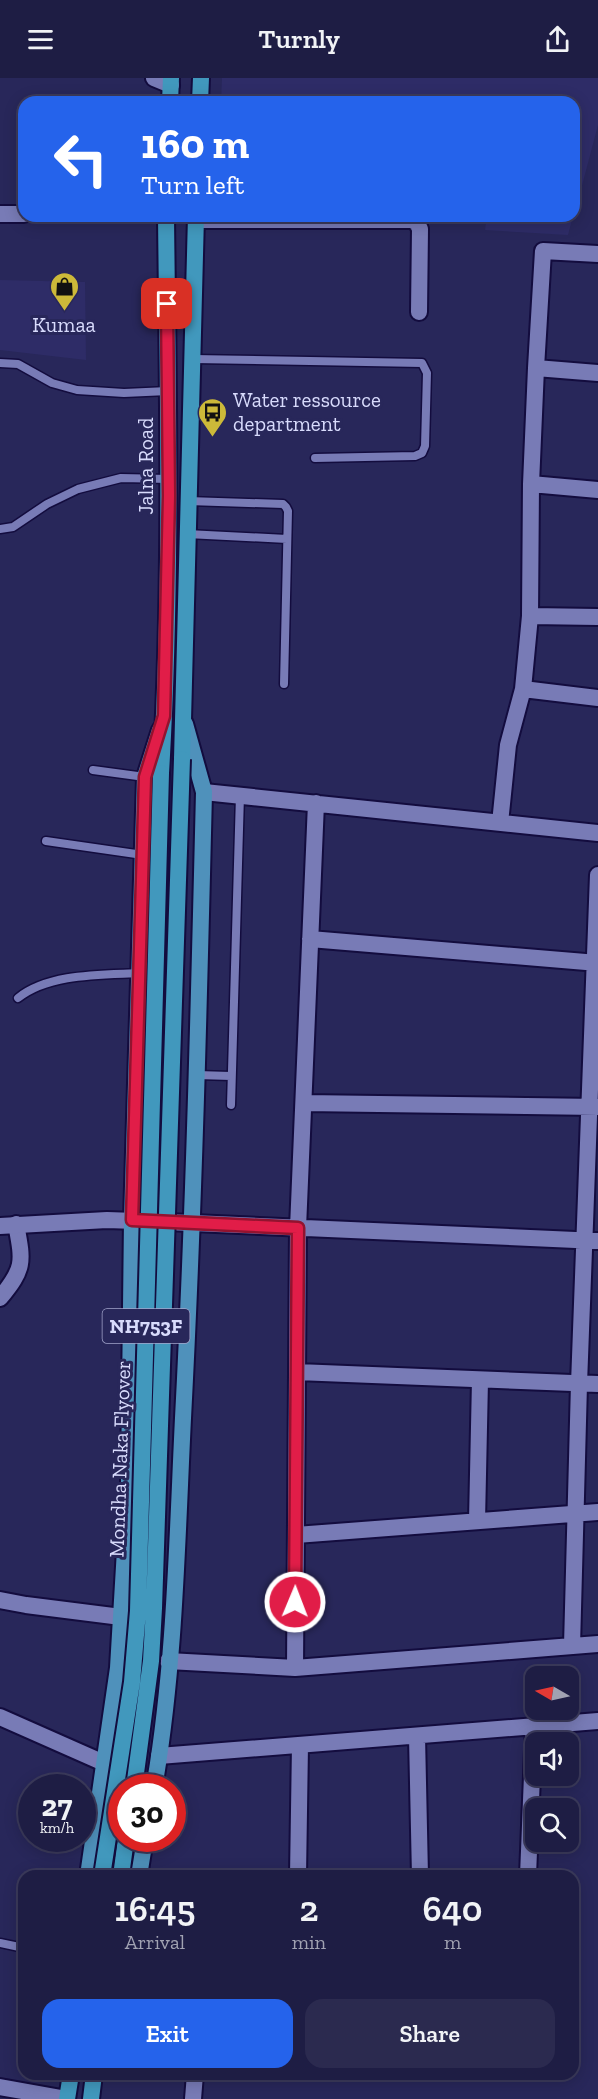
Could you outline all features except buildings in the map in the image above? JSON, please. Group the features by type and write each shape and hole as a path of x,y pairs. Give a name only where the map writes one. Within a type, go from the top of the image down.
{"highway":[{"path":"200,96 201,78"},
{"path":"170,96 171,81"},
{"name":"Jalna Road","path":"164,716 169,479 166,222"},
{"name":"Jalna Road","path":"182,714 196,222"},
{"name":"Mondha Naka Flyover","path":"136,1774 151,1661 154,1608 182,714"},
{"name":"Mondha Naka Flyover","path":"103,1870 132,1682 138,1611 153,775 164,716"},
{"path":"121,1870 124,1852"},
{"path":"67,2099 70,2080"},
{"path":"91,2099 93,2080"}],"main road":[{"path":"156,1774 175,1596 193,1223 204,792 182,714"},
{"path":"89,1870 117,1668 129,1482 132,1220 143,855 153,775"},
{"path":"140,1870 143,1852"}],"street":[{"path":"154,78 171,81"},
{"path":"0,214 18,214"},
{"path":"415,222 420,229 419,312"},
{"path":"500,823 508,745 523,689 530,616 531,484 543,251 598,254"},
{"path":"536,368 598,373"},
{"path":"531,484 598,490"},
{"path":"530,616 598,617"},
{"path":"523,689 598,698"},
{"path":"204,792 598,833"},
{"path":"295,1668 298,1228 316,803"},
{"path":"572,1646 579,1384 591,1241 598,875"},
{"path":"310,939 596,963"},
{"path":"304,1103 593,1107"},
{"path":"0,1298 16,1278 20,1264 21,1250 8,1225 132,1220 591,1241"},
{"path":"297,1372 598,1384"},
{"path":"477,1521 480,1380"},
{"path":"296,1535 598,1512"},
{"path":"0,1600 121,1617"},
{"path":"168,1661 295,1668 598,1644"},
{"path":"0,1718 104,1763"},
{"path":"159,1755 598,1721"},
{"path":"528,1870 534,1725"},
{"path":"417,1736 420,1870"},
{"path":"298,1870 300,1745"},
{"path":"193,2099 195,2080"},
{"path":"0,2087 67,2099"}],"lane":[{"path":"193,359 422,363 427,373 425,446 422,453 415,456 315,458"},
{"path":"0,363 18,364 52,383 77,390 124,393 168,392"},
{"path":"0,529 13,527 47,504 78,489 121,478 169,479"},
{"path":"188,501 283,504 286,507 288,512 284,684"},
{"path":"187,534 287,539"},
{"path":"93,770 153,775"},
{"path":"231,1105 240,795"},
{"path":"46,842 143,855"},
{"path":"18,998 27,991 44,984 82,977 140,973"},
{"path":"197,1075 231,1076"},
{"path":"0,1943 18,1947"}],"shaded area":[{"path":"222,78 598,78 598,125 580,193 580,96 221,96"},
{"path":"486,222 571,222 568,235 485,230"},
{"path":"0,280 85,282 86,360 0,350"}],"place":[{"name":"Kumaa","path":"64,312"},
{"name":"Water ressource department","path":"212,438"}],"route":[{"path":"167,304 169,496 164,716 145,777 132,1220 298,1228 295,1602"}]}
